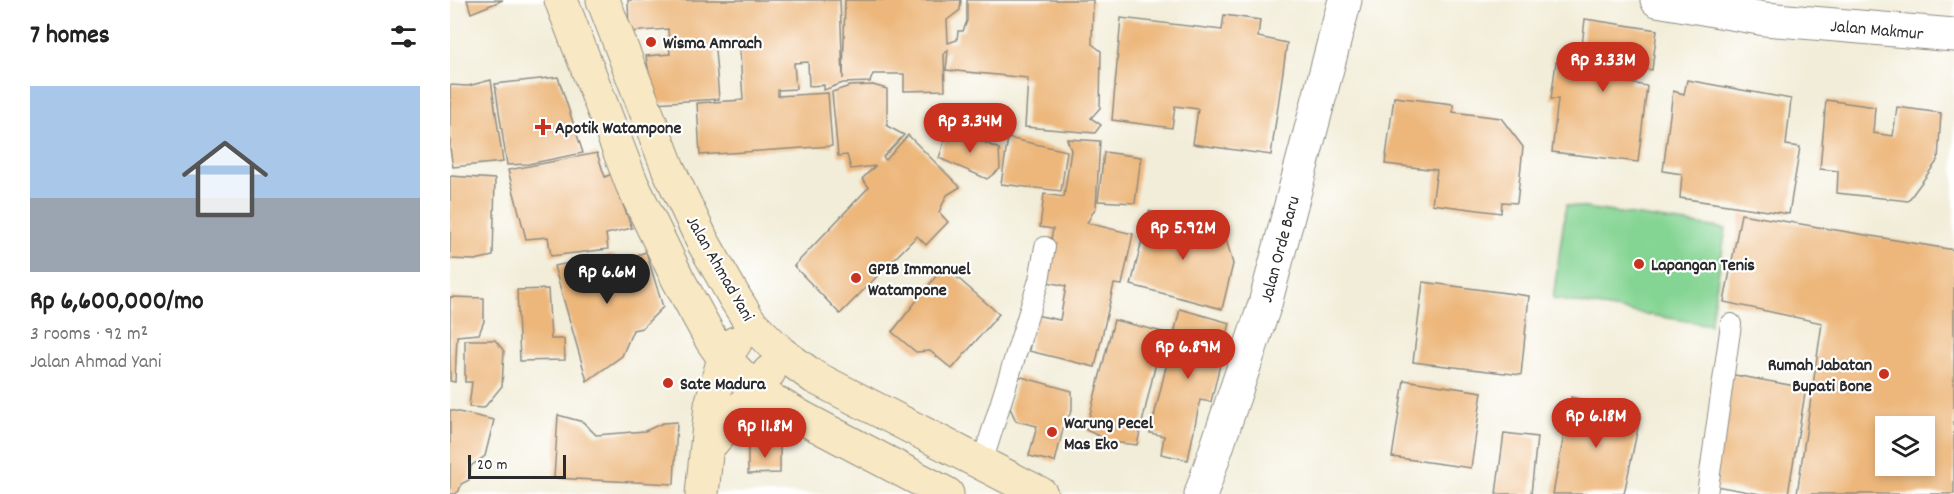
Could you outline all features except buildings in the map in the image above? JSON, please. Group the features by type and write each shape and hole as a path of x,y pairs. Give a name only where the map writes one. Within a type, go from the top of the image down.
{"main road":[{"path":"561,0 632,184 678,279 712,341 724,358 756,391 947,494"},
{"name":"Jalan Ahmad Yani","path":"603,0 668,168 704,242 750,322 782,353 813,377 1041,494"},
{"path":"702,494 711,405 724,358 750,322"},
{"path":"708,447 756,391 782,353"}],"street":[{"name":"Jalan Orde Baru","path":"1201,494 1265,304 1345,0"},
{"name":"Jalan Makmur","path":"1657,0 1765,19 1954,35"}],"lane":[{"path":"982,463 1039,280 1045,247"},
{"path":"1707,494 1731,324"}],"green space":[{"name":"Lapangan Tenis","path":"1566,205 1726,229 1710,325 1553,299"}],"place":[{"name":"Wisma Amrach","path":"651,42"},
{"name":"Apotik Watampone","path":"543,127"},
{"name":"Lapangan Tenis","path":"1639,264"},
{"name":"GPIB Immanuel Watampone","path":"856,278"},
{"name":"Rumah Jabatan Bupati Bone","path":"1884,374"},
{"name":"Sate Madura","path":"668,383"},
{"name":"Warung Pecel Mas Eko","path":"1052,432"}]}
